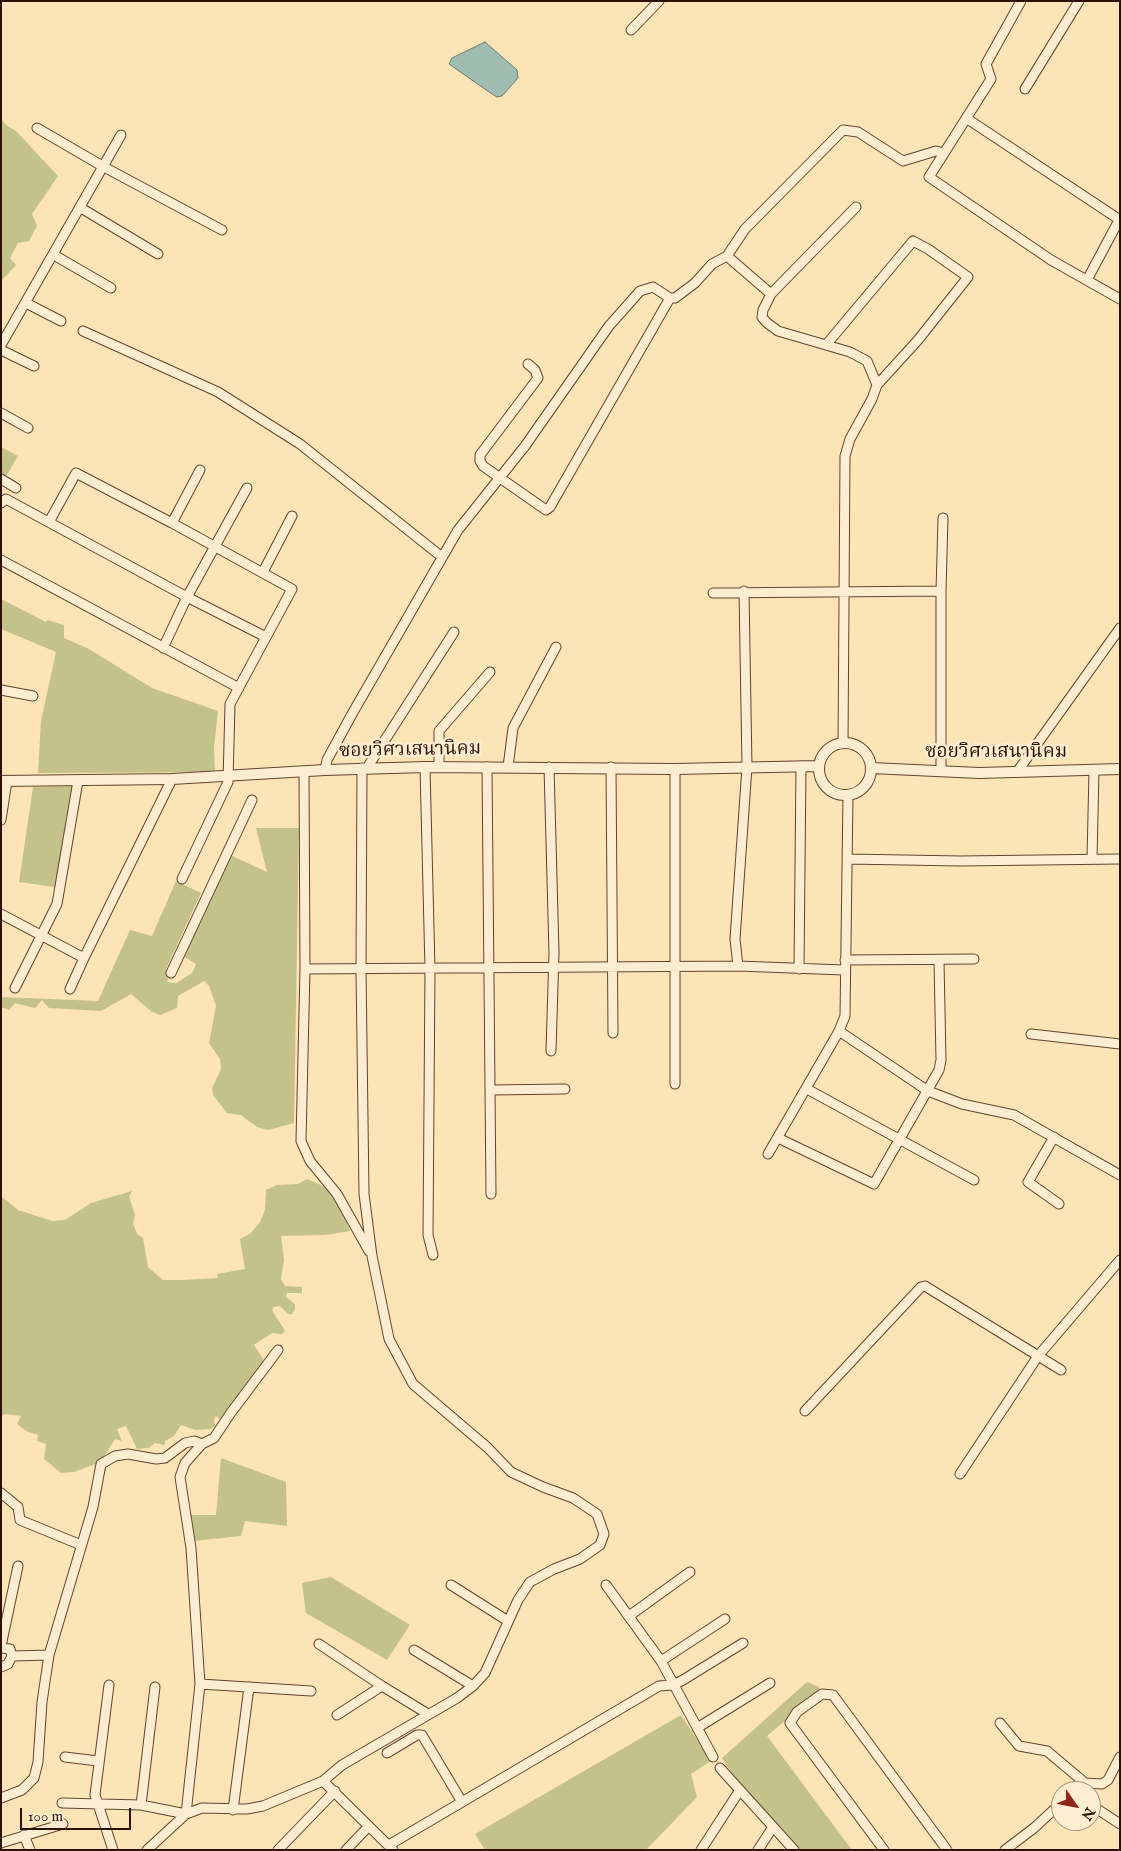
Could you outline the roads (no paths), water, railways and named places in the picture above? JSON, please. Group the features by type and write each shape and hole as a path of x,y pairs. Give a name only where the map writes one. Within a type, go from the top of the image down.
{"street":[{"path":"631,30 659,1"},
{"path":"1021,1 986,64 991,80 929,177 1052,260 1120,299"},
{"path":"1025,90 1079,1"},
{"path":"966,118 1119,220 1087,280"},
{"path":"37,128 104,167 222,230"},
{"path":"528,364 538,373 538,378 480,457 483,466 546,510 550,507 670,298 681,295 712,264 727,256 746,229 843,130 858,132 903,161 936,151 944,154"},
{"path":"1,345 81,208 121,134"},
{"path":"81,208 158,254"},
{"path":"856,208 801,266 771,294 763,310 762,317 778,331 850,352 867,361 877,385"},
{"path":"826,345 912,242 928,249 968,278 918,340 877,385 872,399 850,439 846,456 843,743"},
{"path":"54,254 111,288"},
{"path":"727,256 771,294"},
{"path":"325,770 327,760 352,714 458,530 525,446 608,326 631,300 640,291 653,287 670,298"},
{"path":"26,303 61,322"},
{"path":"83,331 140,355 218,392 300,444 442,558"},
{"path":"1,350 34,366"},
{"path":"1,413 28,428"},
{"path":"172,523 200,470"},
{"path":"49,522 76,473 292,589 230,704 226,788 182,879"},
{"path":"1,479 16,488"},
{"path":"163,648 187,597 247,488"},
{"path":"1,503 6,499 187,597 266,637"},
{"path":"263,572 292,516"},
{"path":"941,771 943,518"},
{"path":"1,560 238,688"},
{"path":"713,593 845,590 941,591"},
{"path":"738,966 735,939 746,768 744,591"},
{"path":"1017,772 1120,628"},
{"path":"150,1849 186,1814 202,1808 233,1810 263,1806 323,1782 342,1765 457,1698 473,1686 485,1673 508,1622 530,1582 554,1569 580,1559 600,1545 604,1534 597,1514 572,1498 511,1472 488,1448 412,1384 389,1339 372,1256 364,1194 361,969 365,768 454,632"},
{"path":"508,767 513,728 556,647"},
{"path":"439,768 439,731 490,672"},
{"path":"1,690 32,696"},
{"path":"843,743 860,747 870,760 871,768 867,783 862,789 848,795 840,795 826,788 822,781 819,766 827,750 843,743"},
{"path":"800,969 801,766"},
{"name":"ซอยวิศวเสนานิคม","path":"4,781 172,779 365,768 611,767 674,769 819,766"},
{"path":"425,767 430,969 428,1236 433,1255"},
{"path":"487,767 491,1194"},
{"path":"549,767 553,968 551,1051"},
{"path":"611,767 613,1034"},
{"name":"ซอยวิศวเสนานิคม","path":"871,768 1017,772 1120,769"},
{"path":"674,769 674,1084"},
{"path":"1092,859 1094,770"},
{"path":"304,772 305,970 301,1141 310,1161 337,1194 372,1256"},
{"path":"70,989 172,779"},
{"path":"15,988 57,904 78,780"},
{"path":"1,820 4,781"},
{"path":"768,1154 807,1089 839,1031 845,1016 844,965 848,859 848,795"},
{"path":"170,973 252,800"},
{"path":"848,859 960,861 1120,860"},
{"path":"1,914 84,958"},
{"path":"305,970 738,966 800,969 974,959"},
{"path":"778,1138 872,1185 879,1177 939,1070 941,1060 939,960"},
{"path":"839,1031 928,1091 962,1104 1014,1115 1120,1175"},
{"path":"1031,1034 1120,1044"},
{"path":"491,1090 565,1089"},
{"path":"807,1089 974,1180"},
{"path":"1054,1136 1028,1182 1059,1204"},
{"path":"960,1474 1038,1356 1120,1260"},
{"path":"805,1411 921,1287 925,1286 1060,1370"},
{"path":"186,1814 200,1684 191,1548 180,1477 186,1464 202,1444 214,1438 278,1350"},
{"path":"1,1798 22,1790 34,1778 38,1762 42,1702 49,1655 93,1507 102,1464 115,1456 128,1454 156,1459 165,1458 185,1443 194,1441 202,1444"},
{"path":"1,1493 18,1507 20,1520 81,1545"},
{"path":"1,1667 8,1664 12,1656 10,1649 1,1647 18,1566"},
{"path":"629,1616 690,1572"},
{"path":"451,1585 508,1622"},
{"path":"606,1585 661,1661 713,1757"},
{"path":"661,1661 725,1620"},
{"path":"323,1782 335,1791 391,1847 462,1802 659,1686 673,1684 743,1643"},
{"path":"318,1644 428,1714"},
{"path":"414,1650 473,1686"},
{"path":"12,1656 49,1655"},
{"path":"696,1728 770,1683"},
{"path":"200,1684 311,1691"},
{"path":"109,1685 95,1795 113,1850"},
{"path":"338,1715 382,1686"},
{"path":"141,1805 155,1687"},
{"path":"233,1810 249,1688"},
{"path":"884,1850 790,1723 797,1712 822,1694 833,1695 947,1850"},
{"path":"1000,1723 1018,1746 1047,1751 1082,1781"},
{"path":"387,1752 417,1735 422,1735 462,1802"},
{"path":"65,1757 98,1761"},
{"path":"1101,1784 1108,1780 1120,1757"},
{"path":"720,1768 794,1850"},
{"path":"701,1850 740,1790"},
{"path":"278,1850 335,1791"},
{"path":"62,1802 141,1805 186,1814"},
{"path":"1005,1850 1051,1812"},
{"path":"1101,1812 1120,1824"},
{"path":"1,1843 63,1824"},
{"path":"346,1850 369,1826"},
{"path":"758,1850 773,1827"},
{"path":"24,1835 30,1850"}]}
